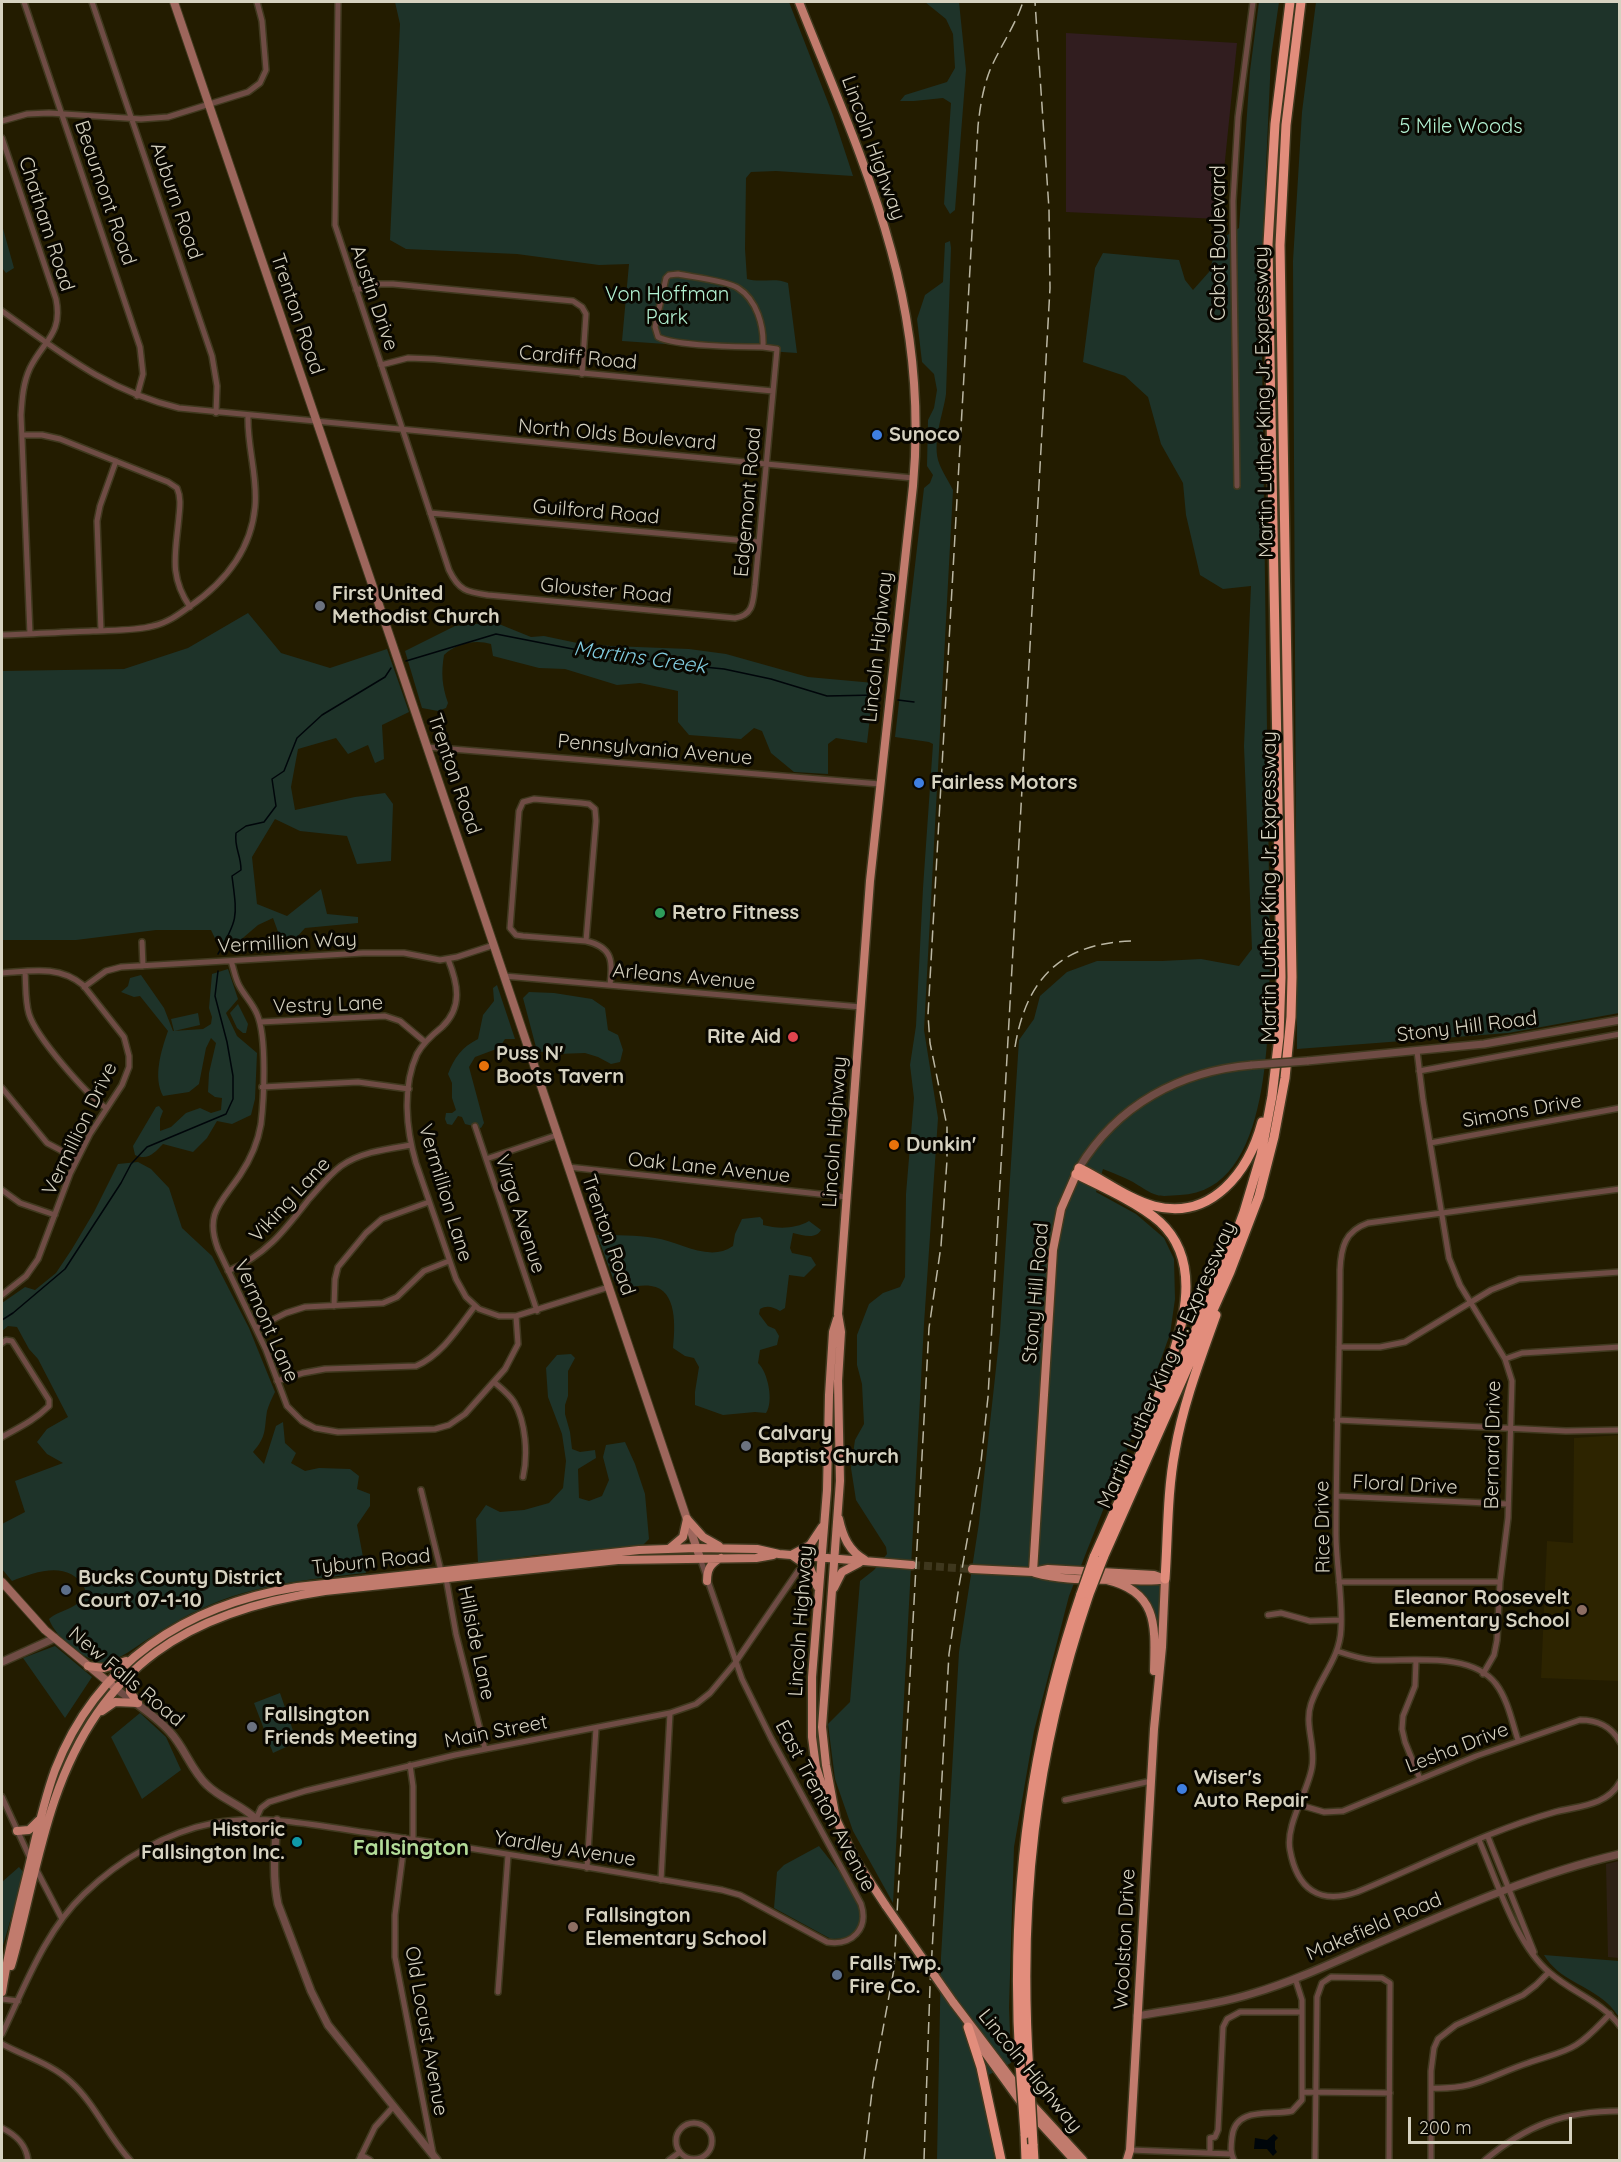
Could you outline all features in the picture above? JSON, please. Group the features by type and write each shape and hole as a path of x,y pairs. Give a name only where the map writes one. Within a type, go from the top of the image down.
{"highway":[{"name":"Martin Luther King Jr. Expressway","path":"1026,2160 1020,2063 1017,1941 1026,1828 1047,1710 1062,1654 1135,1464 1238,1231 1261,1155 1275,1076 1280,1027 1281,977 1268,244 1275,124 1290,2"},
{"name":"Martin Luther King Jr. Expressway","path":"1099,1557 1238,1253 1259,1196 1274,1137 1285,1077 1291,1017 1280,244 1286,125 1301,2"},
{"path":"1078,1171 1155,1206 1185,1207 1210,1199 1230,1185 1249,1157 1260,1129 1275,1076"},
{"path":"1078,1171 1158,1220 1173,1237 1184,1266 1186,1291 1180,1331 1135,1464"},
{"path":"1166,1579 1170,1486 1177,1438 1192,1383 1238,1253"},
{"name":"Martin Luther King Jr. Expressway","path":"1034,2160 1024,1950 1026,1901 1033,1829 1041,1780 1055,1711 1085,1594"},
{"path":"968,2027 981,2067 1001,2160"}],"main road":[{"name":"Trenton Road","path":"174,2 318,422 700,1558"},
{"name":"Lincoln Highway","path":"799,2 868,178 896,265 912,364 915,430 913,478 871,869 838,1314 833,1332 825,1518 812,1692 812,1737 822,1788 855,1859 953,2002 1025,2097 1083,2160"},
{"name":"Stony Hill Road","path":"1033,1572 1053,1250 1061,1209 1078,1171"},
{"name":"Lincoln Highway","path":"836,1819 825,1765 822,1727 840,1472 838,1381 841,1332 838,1314"},
{"path":"838,1512 848,1543 856,1554 868,1561"},
{"path":"789,1555 805,1549 815,1540 825,1518"},
{"path":"669,1548 683,1537 687,1519"},
{"path":"687,1519 703,1537 728,1548"},
{"name":"Tyburn Road","path":"33,1864 65,1772 92,1721 116,1689 150,1657 181,1635 211,1620 240,1609 306,1593 443,1574 669,1548 757,1549 779,1554 833,1559"},
{"name":"Tyburn Road","path":"2,1995 18,1941 40,1818 56,1769 71,1737 108,1683 134,1657 195,1617 242,1598 297,1587 618,1560 756,1558 779,1554"},
{"path":"789,1555 801,1560 810,1568 818,1591"},
{"path":"708,1584 709,1568 721,1558"},
{"path":"833,1559 912,1565"},
{"path":"831,1598 842,1572 852,1565 868,1561"},
{"name":"Woolston Drive","path":"972,1569 1033,1572 1047,1576 1107,1580 1166,1579"},
{"name":"Woolston Drive","path":"1033,1572 1048,1569 1154,1575 1166,1579"},
{"name":"Woolston Drive","path":"1127,2160 1130,2150 1154,1729 1166,1579"},
{"name":"Woolston Drive","path":"1107,1580 1121,1583 1137,1593 1148,1607 1154,1622 1154,1729"},
{"name":"New Falls Road","path":"2,1582 19,1604 55,1638 116,1689"},
{"path":"88,1666 110,1667 134,1657"},
{"path":"130,1675 130,1692 138,1703"},
{"path":"92,1721 115,1702 138,1703"},
{"path":"17,1831 28,1830 40,1818"},
{"name":"Lincoln Highway","path":"953,2002 1013,2093 1074,2160"},
{"name":"Woolston Drive","path":"1130,2150 1132,2160"}],"street":[{"name":"Beaumont Road","path":"24,2 140,347 143,374 137,396"},
{"name":"Auburn Road","path":"92,2 212,356 217,386 216,413"},
{"path":"2,121 34,113 132,118 168,117 248,92 263,79 267,63 260,9 257,2"},
{"name":"Austin Drive","path":"338,2 334,215 336,232 449,570 453,580 462,589"},
{"name":"Cabot Boulevard","path":"1236,486 1233,183 1238,117 1253,2"},
{"name":"Chatham Road","path":"2,138 56,299 57,323 31,367 25,382 21,415 30,634"},
{"path":"678,274 738,288 758,312 764,336 763,347 719,346 658,338 655,327 666,278 669,275 678,274"},
{"path":"356,290 380,284 393,284 573,301 582,307 586,314 582,374"},
{"name":"North Olds Boulevard","path":"2,311 102,380 137,396 179,408 913,478"},
{"name":"Edgemont Road","path":"747,614 753,602 777,349 763,347"},
{"name":"Cardiff Road","path":"381,365 419,358 773,391"},
{"path":"2,635 101,631 153,626 190,607 215,587 231,569 244,547 252,526 256,490 248,440 248,416"},
{"path":"22,435 50,436 168,482 178,490 180,501 176,577 179,590 190,607"},
{"path":"101,631 97,522 100,506 116,461"},
{"name":"Guilford Road","path":"430,513 759,542"},
{"name":"Glouster Road","path":"462,589 488,595 735,618 747,614"},
{"name":"Pennsylvania Avenue","path":"427,747 880,784"},
{"path":"586,941 596,821 594,809 589,804 527,800 521,805 519,811 510,923 512,932 523,936 586,941 602,947 610,957 612,969 610,986"},
{"path":"142,942 143,966"},
{"name":"Vermillion Way","path":"84,987 112,969 390,953 440,960 494,945"},
{"name":"Vermillion Lane","path":"448,959 456,982 456,1006 448,1021 425,1042 416,1056 409,1089 407,1118 411,1144 449,1261 461,1290 475,1306"},
{"name":"Vermont Lane","path":"231,961 240,988 260,1022 261,1127 253,1152 240,1175 222,1198 213,1219 212,1232 214,1241 266,1350 287,1406 302,1421 315,1428 348,1432 443,1428 465,1414 494,1382 516,1350 518,1344 516,1316"},
{"path":"25,972 28,1009 35,1027 85,1090 106,1108"},
{"name":"Vermillion Drive","path":"2,973 63,973 77,980 121,1033 129,1056 125,1079 77,1159 44,1248 32,1270 2,1295"},
{"name":"Arleans Avenue","path":"504,976 861,1007"},
{"name":"Vestry Lane","path":"260,1022 385,1016 400,1021 425,1042"},
{"name":"Stony Hill Road","path":"1078,1171 1092,1149 1114,1124 1153,1094 1196,1075 1252,1065 1506,1041 1619,1022"},
{"path":"1419,1071 1620,1034"},
{"name":"Bernard Drive","path":"1417,1051 1450,1263 1460,1285 1505,1359 1512,1381 1508,1504 1496,1649 1483,1674"},
{"path":"262,1087 358,1082 409,1089"},
{"path":"2,1088 47,1143 77,1159"},
{"name":"Simons Drive","path":"1430,1143 1620,1108"},
{"name":"Virga Avenue","path":"475,1126 537,1311"},
{"path":"486,1159 557,1135"},
{"name":"Viking Lane","path":"228,1271 252,1260 270,1246 326,1180 341,1166 374,1151 411,1144"},
{"name":"Oak Lane Avenue","path":"568,1167 847,1197"},
{"path":"2,1190 20,1203 55,1215"},
{"name":"Rice Drive","path":"1488,1837 1358,1892 1338,1897 1324,1896 1306,1886 1294,1865 1289,1843 1311,1772 1313,1758 1309,1710 1337,1651 1341,1620 1336,1549 1340,1257 1350,1233 1368,1222 1620,1190"},
{"path":"334,1306 334,1279 338,1268 366,1233 382,1219 429,1202"},
{"path":"256,1328 296,1309 378,1304 390,1300 424,1271 449,1261"},
{"path":"1339,1347 1397,1345 1415,1338 1500,1286 1520,1279 1620,1272"},
{"path":"278,1381 325,1369 416,1366 424,1363 437,1352 475,1306 492,1314 516,1316 609,1287"},
{"path":"2,1343 6,1340 12,1341 50,1400 49,1406 37,1417 2,1437"},
{"path":"1505,1359 1522,1353 1541,1351 1620,1347"},
{"path":"494,1382 510,1397 521,1419 526,1461 523,1477"},
{"path":"1337,1420 1566,1431 1620,1430"},
{"name":"Hillside Lane","path":"421,1490 485,1749"},
{"name":"Floral Drive","path":"1336,1496 1508,1504"},
{"name":"East Trenton Avenue","path":"700,1558 735,1663 771,1738 861,1904 863,1922 857,1935"},
{"name":"Main Street","path":"256,1819 261,1808 269,1802 410,1765 670,1713 690,1707 703,1699 735,1663 798,1571"},
{"path":"1339,1582 1500,1582"},
{"path":"1269,1615 1281,1613 1311,1621 1341,1620"},
{"path":"2,1662 55,1638"},
{"path":"1337,1651 1370,1660 1458,1662 1483,1674 1494,1682 1502,1694 1518,1740"},
{"path":"1416,1660 1415,1686 1403,1716 1402,1729 1420,1779"},
{"name":"New Falls Road","path":"116,1689 138,1703 171,1733 197,1775 209,1787 248,1811 256,1819"},
{"path":"661,1880 670,1713"},
{"name":"Lesha Drive","path":"1300,1805 1324,1812 1343,1811 1518,1740 1575,1721 1589,1720 1608,1727 1620,1742"},
{"path":"587,1868 596,1728"},
{"path":"410,1765 413,1786 413,1839"},
{"path":"1065,1800 1151,1781"},
{"path":"1620,1782 1601,1800 1554,1812 1488,1837 1520,1934 1536,1958 1549,1972 1594,2001 1620,2026"},
{"path":"2,1797 62,1919"},
{"name":"Yardley Avenue","path":"2,2034 44,1949 62,1919 83,1894 152,1845 180,1832 213,1823 256,1819 277,1820 413,1839 722,1890 740,1895 827,1942 842,1942 857,1935"},
{"path":"277,1820 274,1862 278,1904 311,1991 328,2025 435,2158"},
{"name":"Old Locust Avenue","path":"405,1838 395,1915 395,1957 435,2158"},
{"path":"1479,1840 1505,1889"},
{"name":"Makefield Road","path":"1137,2016 1235,1999 1295,1978 1505,1889 1568,1867 1620,1854"},
{"path":"498,1992 508,1855"},
{"path":"1431,2160 1431,2088 1434,2048 1438,2039 1444,2032 1456,2025 1523,1995 1549,1972"},
{"path":"1315,2160 1317,1998 1322,1983 1331,1977 1382,1978 1389,1981 1391,1988 1389,2160"},
{"path":"1130,2150 1209,2153 1232,2157 1232,2132 1246,2116 1292,2111 1302,2100 1303,2092 1302,2012 1301,1998 1295,1978"},
{"path":"2,1995 18,2001"},
{"path":"1301,1998 1317,1998"},
{"path":"1209,2153 1210,2138 1215,2137 1218,2130 1222,2027 1225,2022 1240,2012 1302,2012"},
{"path":"1431,2088 1448,2089 1473,2085 1512,2068 1569,2049 1583,2040 1610,2014"},
{"path":"2,2044 51,2068 71,2082 83,2095 127,2160"},
{"path":"1303,2092 1390,2093"},
{"path":"370,2160 360,2158 375,2127 393,2107"},
{"path":"1485,2160 1514,2138 1546,2121 1582,2113 1620,2111"},
{"path":"695,2123 707,2129 712,2142 705,2154 692,2158 680,2152 676,2140 683,2127 695,2123"},
{"path":"2,2128 23,2144 28,2160"},
{"path":"669,2160 680,2152"}],"shaded area":[{"path":"1066,33 1237,43 1219,219 1066,212"},
{"name":"Eleanor Roosevelt Elementary School","path":"1619,1435 1619,1681 1541,1678 1547,1541 1573,1543 1574,1438"},
{"path":"1619,1861 1619,1958 1608,1957 1606,1864"},
{"path":"1274,2134 1278,2138 1275,2141 1277,2152 1273,2156 1267,2149 1254,2149 1255,2138 1267,2140"}],"green space":[{"name":"Von Hoffman Park","path":"395,2 789,2 833,115 853,176 776,171 751,172 746,178 747,279 778,280 788,283 797,353 622,341 629,264 599,265 517,254 406,249 390,240 400,24"},
{"path":"925,2 959,2 966,70 955,210 950,214 944,204 951,103 943,98 900,101 905,95 947,82 955,68 953,34 946,19"},
{"path":"1259,2 1279,2 1271,57 1261,278 1270,957 1268,1022 1260,1100 1249,1136 1233,1166 1211,1187 1180,1195 1159,1196 1126,1178 1103,1169 1096,1192 1136,1214 1164,1238 1174,1259 1175,1299 1170,1334 1069,1596 1034,1731 1014,1847 1009,2007 1011,2063 979,2080 995,2160 937,2160 941,1957 959,1652 979,1523 1000,1332 1019,1040 1034,1019 1040,996 1067,972 1097,961 1201,959 1239,966 1252,949 1244,746 1251,586 1223,589 1200,575 1186,515 1183,483 1161,444 1148,397 1125,376 1083,362 1095,268 1103,253 1179,260 1185,280 1193,290 1209,272 1219,240 1239,228 1250,71"},
{"name":"5 Mile Woods","path":"1316,2 1619,2 1619,1013 1508,1033 1297,1049 1293,261 1302,112"},
{"path":"2,225 14,268 6,273 2,268"},
{"path":"950,241 946,394 937,452 939,464 953,490 924,1030 938,1118 924,1324 893,1903 853,1831 835,1779 828,1724 850,1702 860,1581 874,1570 887,1554 886,1547 856,1500 851,1468 855,1440 864,1424 862,1384 857,1365 857,1335 869,1304 883,1293 900,1287 905,1277 906,1194 914,1098 910,1065 916,1026 933,744 895,737 924,488 930,483 933,475 927,466 928,420 934,408 937,390 934,374 922,362 917,319 925,295 943,282 945,243"},
{"path":"248,613 281,653 330,668 387,649 409,712 382,725 384,759 375,763 368,745 348,754 336,738 298,749 291,787 295,810 385,793 393,804 391,861 357,864 347,836 300,831 275,819 252,857 257,904 287,916 321,889 327,914 358,917 358,923 305,928 287,948 281,940 273,918 258,925 223,955 211,930 156,930 76,940 2,940 2,671 124,669 188,648"},
{"path":"494,622 531,637 544,636 582,644 689,649 726,654 808,677 874,683 867,743 836,738 828,744 828,774 794,772 771,753 762,731 754,728 741,739 689,735 678,722 678,691 640,683 617,685 565,669 539,668 493,656 491,644 479,642 460,645 444,655 442,674 448,703 446,708 438,711 422,708 405,651 455,626"},
{"path":"228,969 238,999 226,1013 237,1036 257,1053 255,1099 251,1115 232,1124 217,1121 207,1138 193,1152 163,1144 147,1157 135,1155 133,1146 156,1107 159,1106 163,1111 160,1131 171,1127 186,1113 200,1108 211,1113 221,1110 222,1098 215,1097 208,1092 209,1073 216,1043 211,1038 206,1048 199,1084 189,1092 163,1096 158,1072 168,1031 140,996 134,997 121,992 128,986 130,978 141,975 164,1008 173,1031 203,1029 211,1024 212,1017 209,1008 212,974"},
{"path":"497,985 515,1039 505,1039 499,1048 475,1057 469,1067 484,1123 481,1128 465,1124 462,1117 458,1116 452,1125 447,1124 446,1113 456,1110 452,1098 452,1083 448,1074 459,1054 478,1039 483,1015 494,1001 493,988"},
{"path":"529,992 592,999 605,1008 608,1030 618,1035 623,1050 620,1062 611,1064 585,1053 556,1054 537,1051 523,998"},
{"path":"238,1004 248,1024 246,1033 237,1028 230,1013"},
{"path":"198,1013 200,1025 174,1031 171,1019"},
{"path":"138,1162 151,1169 169,1188 182,1228 212,1256 249,1328 275,1392 267,1411 263,1437 253,1452 264,1464 276,1426 283,1422 285,1443 296,1453 291,1463 305,1471 319,1468 350,1469 359,1476 357,1489 370,1494 370,1506 357,1525 366,1573 283,1584 243,1593 183,1618 122,1656 103,1664 71,1647 58,1634 49,1619 80,1601 85,1589 78,1580 70,1574 51,1570 12,1581 2,1569 2,1524 25,1512 15,1481 63,1463 47,1454 37,1442 47,1429 68,1417 38,1359 29,1349 17,1327 8,1326 2,1331 2,1303 25,1287 35,1290 56,1273 94,1212 118,1164"},
{"path":"760,1217 763,1225 780,1228 792,1227 809,1221 821,1230 812,1236 793,1233 790,1248 792,1253 811,1257 816,1265 804,1277 789,1275 785,1308 780,1311 770,1307 760,1309 759,1314 779,1336 777,1345 760,1350 758,1363 765,1373 770,1395 766,1413 723,1415 695,1405 699,1367 694,1358 685,1356 673,1348 673,1311 666,1294 651,1286 618,1286 597,1235 655,1238 704,1252 724,1251 733,1246 735,1234 742,1219"},
{"path":"571,1354 575,1358 568,1371 565,1414 572,1449 580,1452 595,1450 596,1458 578,1469 579,1498 589,1501 602,1496 609,1480 603,1457 606,1445 625,1442 645,1494 649,1539 642,1546 537,1555 478,1563 476,1519 486,1505 500,1512 524,1510 549,1503 563,1488 566,1461 562,1434 548,1397 546,1368 557,1355"},
{"path":"1133,1583 1160,1584 1159,1625 1132,1586"},
{"path":"55,1646 92,1677 65,1718 23,1658"},
{"path":"280,1693 297,1742 273,1753 254,1703"},
{"path":"140,1713 166,1737 181,1770 142,1799 111,1737"},
{"path":"819,1846 840,1872 858,1905 861,1915 860,1924 848,1938 831,1939 774,1908 777,1872 784,1865"},
{"path":"19,1867 24,1873 2,1949 2,1882"},
{"path":"1544,1955 1619,1961 1619,2017 1599,1997 1557,1970"}],"waterway":[{"name":"Martins Creek","path":"406,661 496,634 624,659 724,669 771,679 827,696 876,695"},
{"name":"Martins Creek","path":"218,954 230,932 235,916 232,876 241,870 236,833 246,826 264,822 276,806 272,779 284,771 297,738 322,715 385,677 391,668"},
{"name":"Martins Creek","path":"898,700 914,702"},
{"name":"Martins Creek","path":"2,1320 65,1269 131,1164 147,1147 226,1114 233,1099 233,1076 215,996 218,971"}],"tunnel":[{"path":"912,1565 972,1569"}],"railway":[{"path":"864,2160 873,2083 894,1969 929,1328 941,1246 947,1160 947,1126 930,1043 928,1015 978,126 982,98 990,70 1023,2"},
{"path":"924,2160 930,1987 949,1654 981,1462 988,1397 1050,288 1049,209 1035,2"},
{"path":"1015,1047 1020,1023 1028,1002 1038,984 1051,969 1067,957 1085,949 1107,943 1132,941"}],"place":[{"name":"Sunoco","path":"877,435"},
{"name":"First United Methodist Church","path":"320,606"},
{"name":"Fairless Motors","path":"919,783"},
{"name":"Retro Fitness","path":"660,913"},
{"name":"Rite Aid","path":"793,1037"},
{"name":"Puss N' Boots Tavern","path":"484,1066"},
{"name":"Dunkin'","path":"894,1145"},
{"name":"Calvary Baptist Church","path":"746,1446"},
{"name":"Bucks County District Court 07-1-10","path":"66,1590"},
{"name":"Eleanor Roosevelt Elementary School","path":"1582,1610"},
{"name":"Fallsington Friends Meeting","path":"252,1727"},
{"name":"Wiser's Auto Repair","path":"1182,1789"},
{"name":"Historic Fallsington Inc.","path":"297,1842"},
{"name":"Fallsington Elementary School","path":"573,1927"},
{"name":"Falls Twp. Fire Co.","path":"837,1975"}],"district":[{"name":"Fallsington","path":"411,1848"}]}
